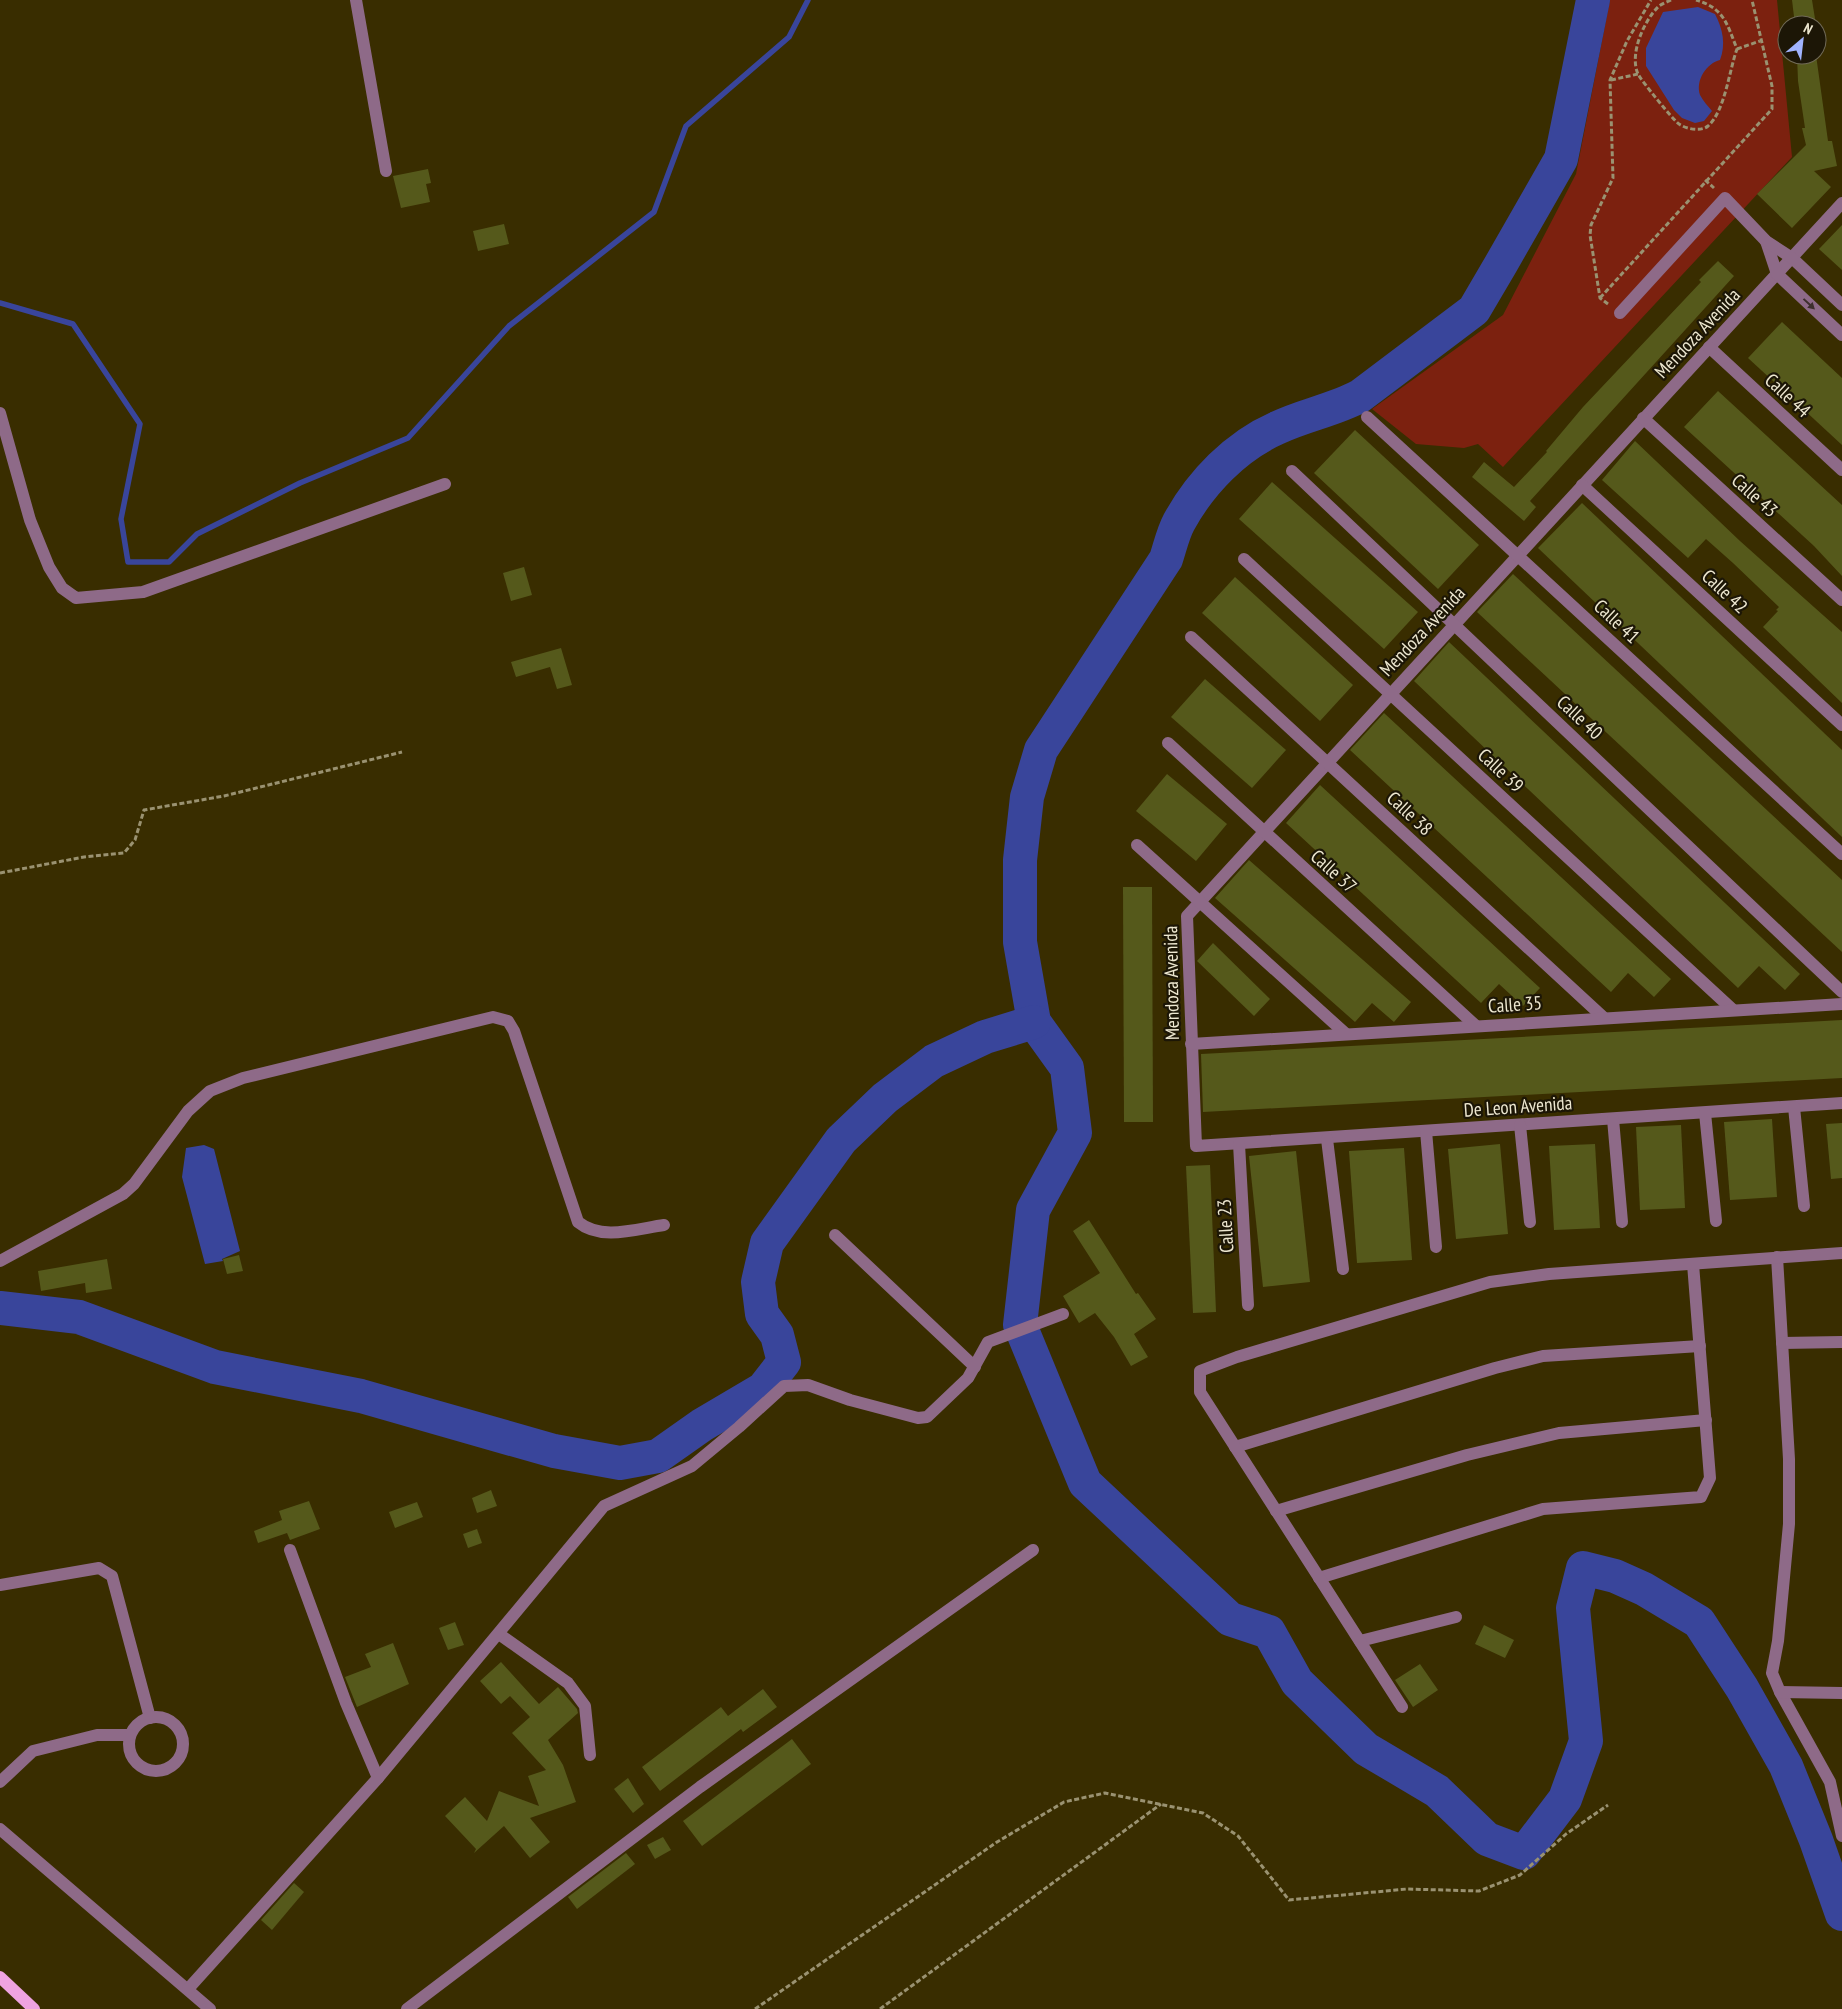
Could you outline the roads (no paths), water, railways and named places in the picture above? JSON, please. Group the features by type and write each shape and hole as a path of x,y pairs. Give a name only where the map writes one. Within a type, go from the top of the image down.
{"main road":[{"path":"0,1977 34,2009"}],"street":[{"path":"356,0 386,171"},
{"path":"1620,313 1725,198 1766,241 1792,258 1842,304"},
{"name":"Mendoza Avenida","path":"1196,1146 1187,916 1842,202"},
{"path":"1766,241 1777,274 1842,335"},
{"name":"Calle 44","path":"1709,347 1842,470"},
{"path":"0,413 30,520 49,567 62,588 76,598 143,592 445,484"},
{"name":"Calle 41","path":"1367,417 1842,854"},
{"name":"Calle 43","path":"1644,418 1842,600"},
{"name":"Calle 40","path":"1292,471 1842,992"},
{"name":"Calle 42","path":"1582,485 1842,725"},
{"name":"Calle 39","path":"1244,559 1732,1009"},
{"name":"Calle 38","path":"1191,637 1603,1017"},
{"name":"Calle 37","path":"1168,743 1476,1026"},
{"path":"1137,845 1346,1034"},
{"name":"Calle 35","path":"1191,1044 1732,1009 1842,1004"},
{"path":"0,1261 123,1194 134,1184 188,1112 210,1091 243,1078 493,1016 508,1021 514,1031 578,1222 586,1229 602,1234 664,1225"},
{"name":"De Leon Avenida","path":"1196,1146 1326,1139 1842,1103"},
{"path":"1794,1107 1804,1206"},
{"path":"1706,1112 1716,1221"},
{"path":"1613,1118 1622,1222"},
{"path":"1520,1125 1530,1222"},
{"path":"1426,1131 1436,1247"},
{"path":"1326,1139 1343,1269"},
{"name":"Calle 23","path":"1239,1144 1248,1306"},
{"path":"835,1235 975,1367"},
{"path":"1402,1707 1200,1392 1200,1371 1237,1357 1490,1282 1549,1274 1842,1253"},
{"path":"1777,1258 1789,1459 1789,1524 1778,1641 1772,1673 1780,1692 1836,1782 1842,1836"},
{"path":"1320,1578 1543,1509 1701,1497 1710,1478 1692,1264"},
{"path":"188,1989 378,1778 604,1506 692,1466 784,1386 808,1385 850,1400 918,1418 927,1417 968,1378 988,1342 1063,1314"},
{"path":"1782,1344 1842,1342"},
{"path":"1236,1448 1494,1368 1543,1356 1700,1346"},
{"path":"1276,1511 1467,1455 1559,1433 1706,1420"},
{"path":"290,1550 346,1703 378,1778"},
{"path":"407,2009 700,1787 1033,1550"},
{"path":"0,1585 99,1568 112,1576 150,1718"},
{"path":"1360,1641 1456,1617"},
{"path":"499,1634 523,1649 568,1683 585,1706 590,1754"},
{"path":"1780,1692 1842,1693"},
{"path":"150,1718 162,1718 170,1721 180,1732 183,1747 177,1762 162,1771 144,1768 131,1756 129,1747 130,1735 138,1723 150,1718"},
{"path":"0,1782 33,1751 97,1735 130,1735"},
{"path":"0,1829 210,2009"}],"waterway":[{"path":"0,303 73,324 140,424 121,519 128,562 169,562 197,534 300,483 408,438 509,326 654,212 686,126 789,37 808,0"},
{"path":"1593,0 1561,159 1474,310 1360,396 1340,405 1287,423 1262,436 1234,455 1209,479 1188,507 1177,526 1166,559 1041,750 1027,797 1020,860 1020,942 1034,1022 1067,1068 1075,1133 1033,1210 1020,1325 1085,1483 1230,1619 1269,1632 1297,1682 1366,1749 1437,1791 1487,1839 1524,1853 1565,1799 1586,1741 1573,1608 1583,1568 1615,1576 1644,1589 1699,1622 1742,1688 1786,1766 1816,1840 1842,1914"},
{"path":"0,1308 79,1317 215,1367 361,1396 554,1451 620,1463 658,1456 702,1425 763,1389 784,1362 777,1335 762,1314 758,1282 767,1243 841,1140 885,1098 934,1061 985,1037 1034,1022"}]}
